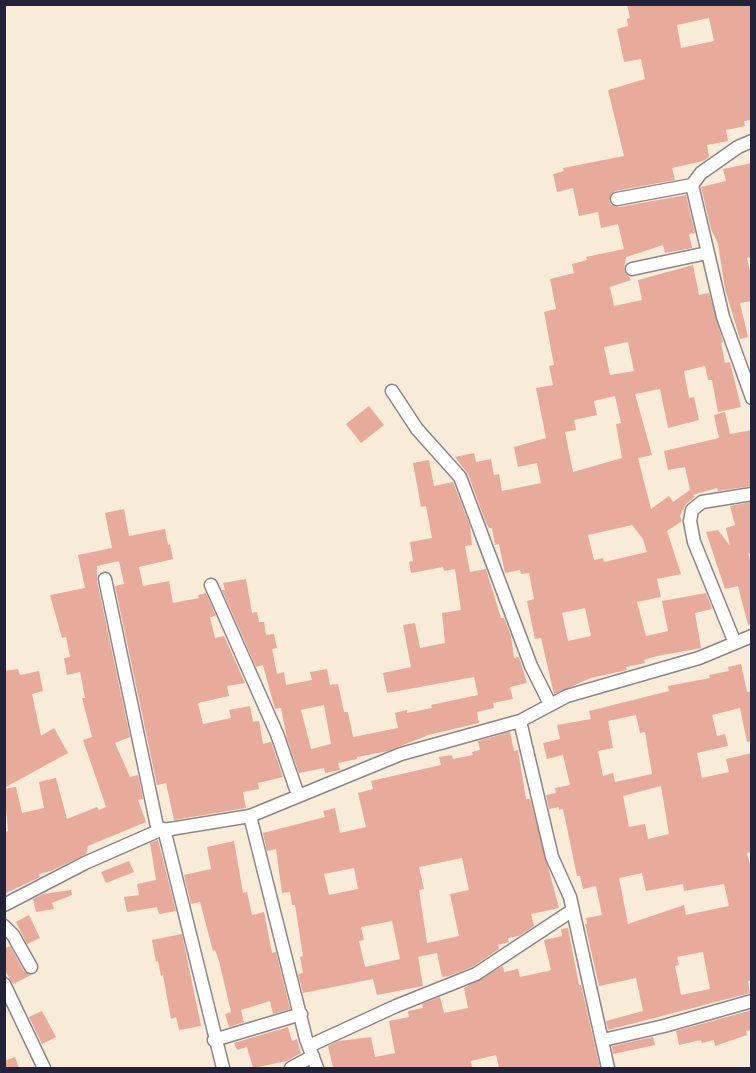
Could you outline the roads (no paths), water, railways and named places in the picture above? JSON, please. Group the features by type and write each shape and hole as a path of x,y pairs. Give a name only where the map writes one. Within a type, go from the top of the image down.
{"street":[{"path":"617,199 692,185 701,173 738,147 752,141"},
{"path":"692,185 723,317 752,398"},
{"path":"632,269 707,253"},
{"path":"392,391 417,429 460,477 497,579 547,700"},
{"path":"735,644 694,542 690,521 692,510 702,502 752,494"},
{"path":"105,579 168,828 214,1040 223,1068"},
{"path":"211,585 277,734 298,795"},
{"path":"4,905 86,863 168,828 250,816 401,754 520,721 547,700 699,658 752,636"},
{"path":"520,721 552,857 565,881 573,910 608,1068"},
{"path":"250,816 308,1043 317,1068"},
{"path":"291,1068 308,1043 476,974 573,910"},
{"path":"4,926 13,935 31,967"},
{"path":"4,984 44,1068"},
{"path":"603,1040 664,1026 752,1001"},
{"path":"214,1040 301,1014"}]}
